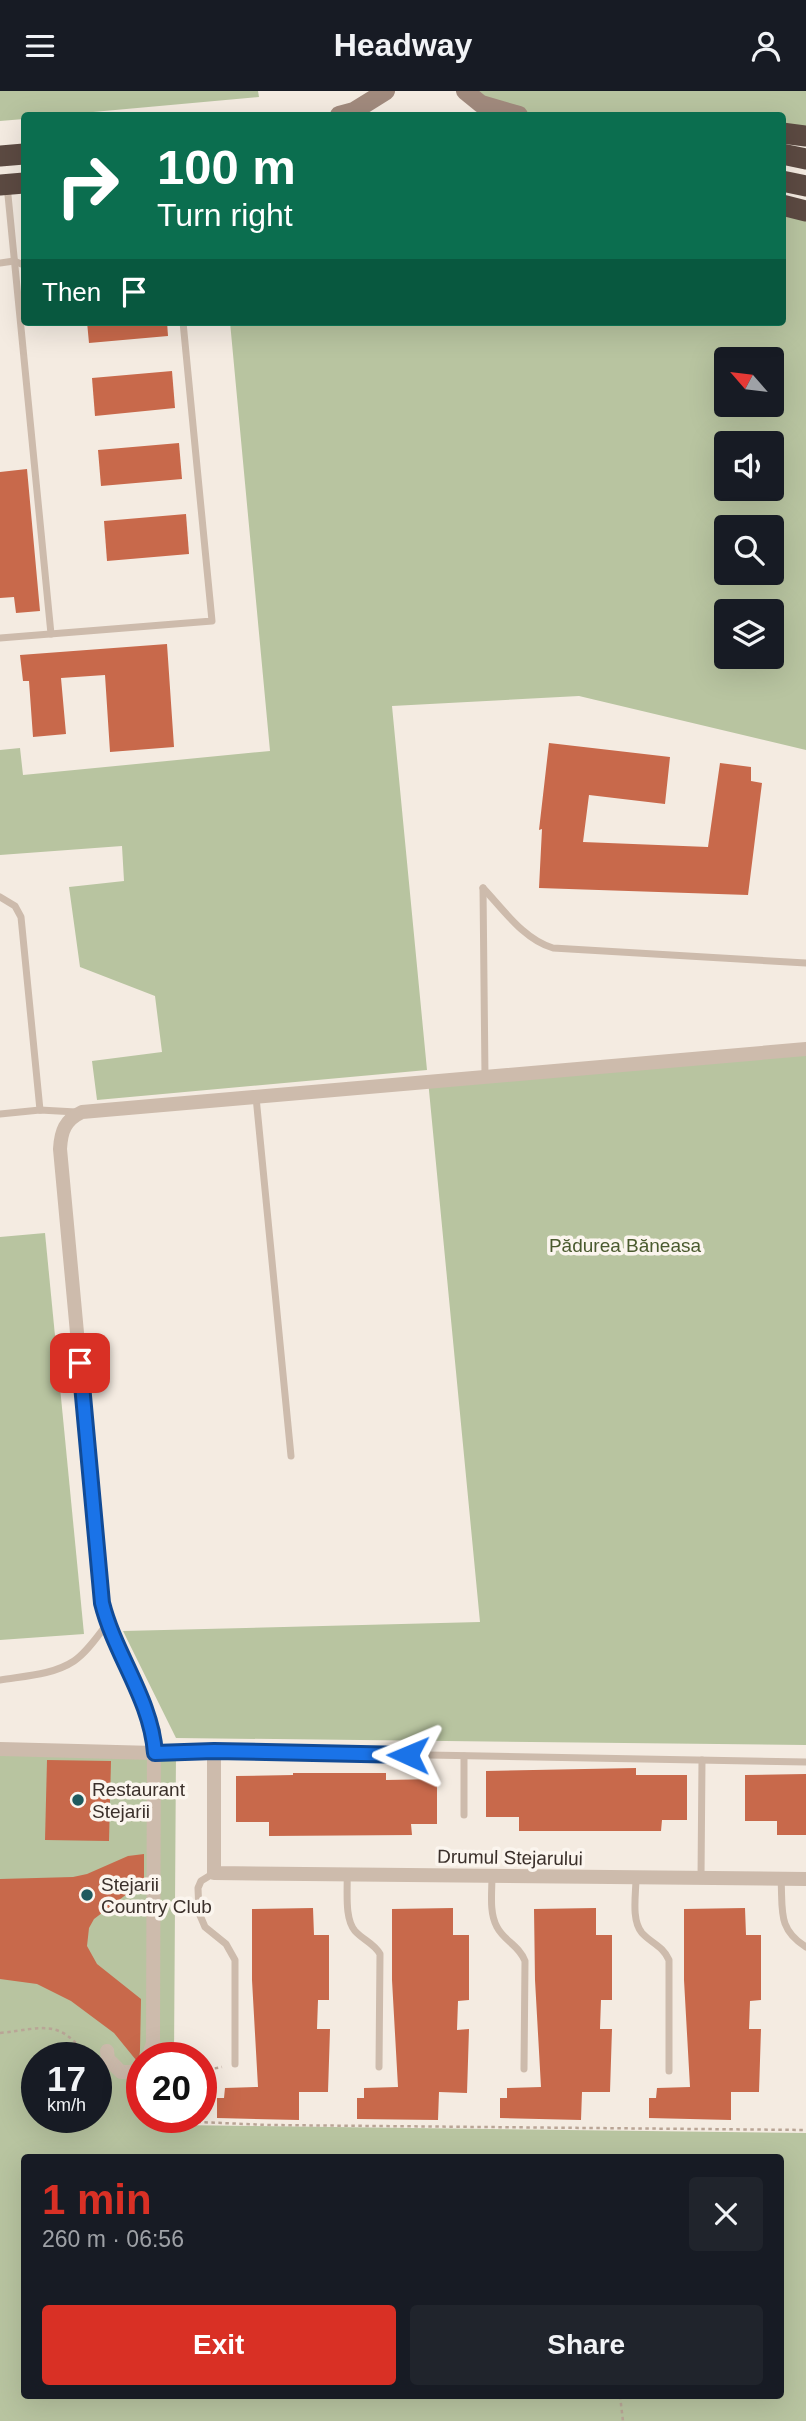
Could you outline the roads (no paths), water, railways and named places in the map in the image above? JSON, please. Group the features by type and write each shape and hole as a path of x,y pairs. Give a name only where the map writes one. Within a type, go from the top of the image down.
{"highway":[{"path":"786,134 806,137"},
{"path":"0,156 21,154"},
{"path":"786,156 806,159"},
{"path":"786,182 806,187"},
{"path":"786,206 806,211"}],"street":[{"path":"350,112 386,91"},
{"path":"465,91 481,104 509,112"},
{"path":"153,2042 155,1753 150,1718 107,1624 102,1603 60,1149 64,1128 70,1118 82,1112 806,1049"},
{"path":"0,1749 155,1753 214,1751 214,1873"},
{"name":"Drumul Stejarului","path":"214,1873 806,1879"},
{"path":"112,2063 121,2072 126,2072"}],"lane":[{"path":"10,184 14,261 51,634"},
{"path":"0,263 14,261 21,264"},
{"path":"0,638 212,621 183,326"},
{"path":"485,1076 482,888 527,934 539,944 553,948 806,963"},
{"path":"0,897 15,906 22,917 40,1110"},
{"path":"256,1096 292,1456"},
{"path":"0,1114 40,1110 82,1112"},
{"path":"0,1679 44,1673 66,1666 87,1650 107,1624"},
{"path":"214,1751 806,1762"},
{"path":"464,1756 464,1815"},
{"path":"701,1878 702,1760"},
{"path":"214,1873 201,1881 198,1888 199,1913 205,1927 231,1949 235,1960 235,2064"},
{"path":"347,1874 351,1925 358,1934 374,1945 380,1954 379,2067"},
{"path":"492,1876 493,1912 497,1927 517,1946 525,1961 524,2069"},
{"path":"636,1877 638,1926 663,1949 669,1960 669,2071"},
{"path":"781,1878 786,1927 793,1939 806,1947"}],"place":[{"name":"Restaurant Stejarii","path":"78,1800"},
{"name":"Stejarii Country Club","path":"87,1895"}],"park label":[{"name":"Pădurea Băneasa","path":"625,1245"}]}
